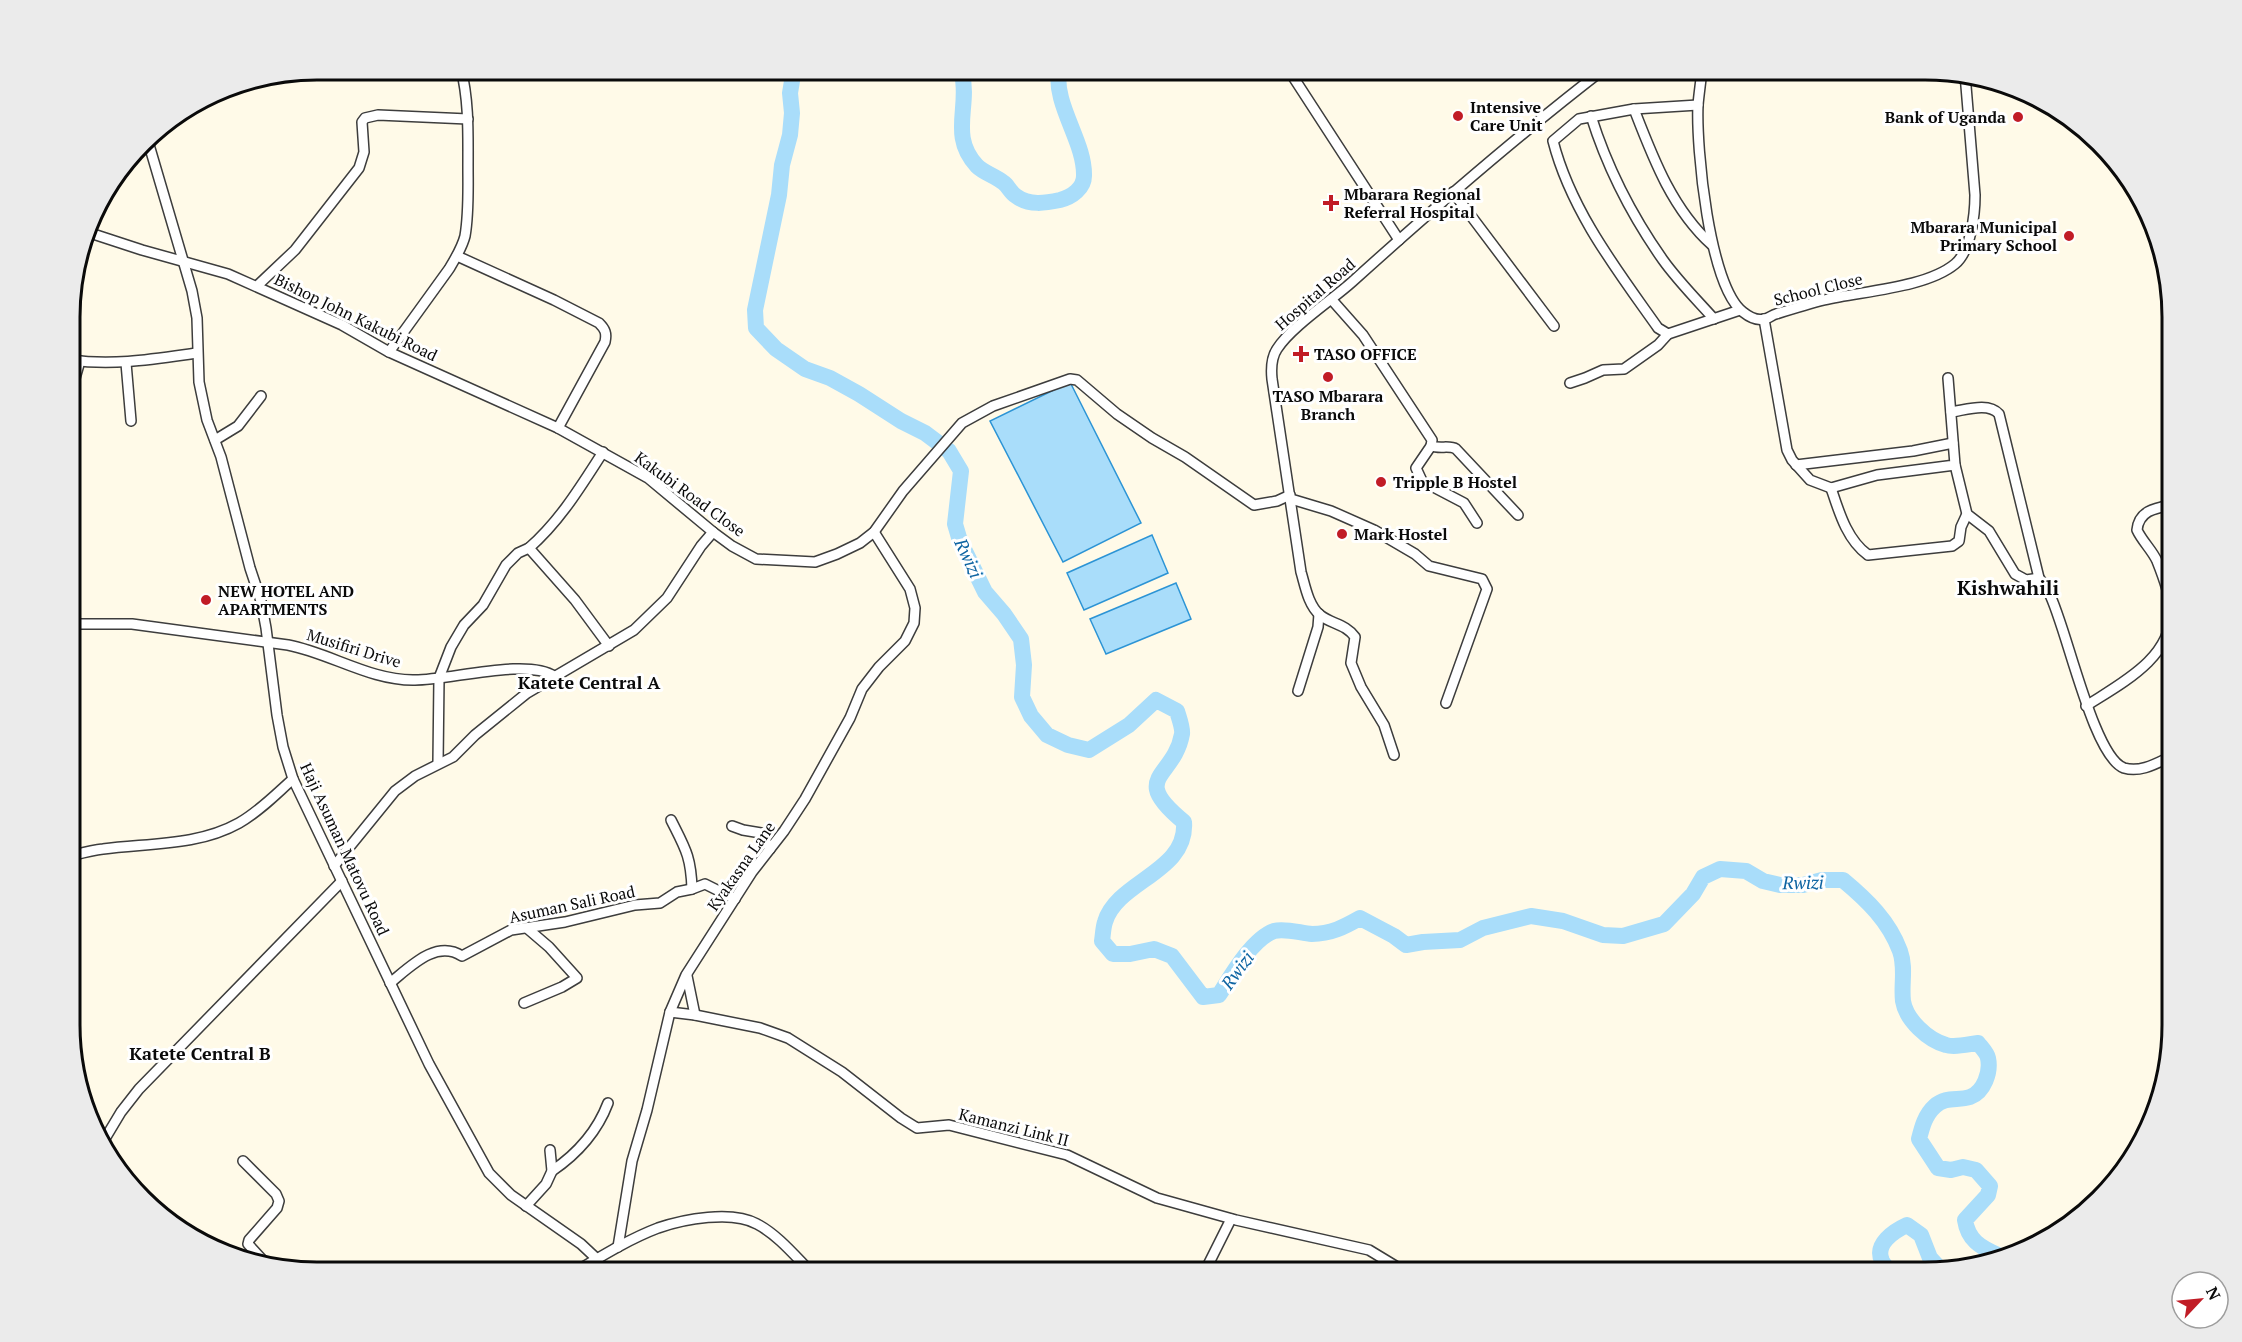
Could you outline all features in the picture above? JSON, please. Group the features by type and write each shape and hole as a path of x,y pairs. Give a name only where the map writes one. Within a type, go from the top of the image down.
{"street":[{"path":"389,352 457,256 464,238 468,208 468,119 463,80"},
{"path":"1295,80 1399,240"},
{"name":"Hospital Road","path":"1319,614 1308,596 1301,572 1271,366 1276,350 1287,337 1453,192 1537,120 1590,80"},
{"path":"1570,383 1603,370 1624,369 1658,345 1668,334 1740,310 1726,286 1712,245 1699,146 1698,105 1701,80"},
{"name":"School Close","path":"1740,310 1754,319 1764,320 1773,315 1825,300 1918,281 1936,275 1956,264 1963,255 1975,214 1966,83"},
{"path":"1668,334 1658,328 1608,259 1574,198 1552,141 1579,118 1634,109 1698,105"},
{"path":"1634,109 1651,153 1676,203 1698,233 1712,245"},
{"path":"256,285 295,249 359,168 364,152 362,122 365,118 378,115 468,119"},
{"path":"1591,116 1601,149 1631,208 1664,261 1714,320"},
{"name":"Haji Asuman Matovu Road","path":"150,148 192,291 197,318 199,382 207,420 261,601 277,715 283,747 293,779 429,1064 489,1173 511,1196 581,1244 597,1259"},
{"path":"1453,192 1554,326"},
{"name":"Bishop John Kakubi Road","path":"94,234 142,250 182,259 256,285 342,325 389,352 558,428 603,452"},
{"path":"457,256 554,300 599,323 604,328 605,342 558,428"},
{"path":"1332,300 1363,335 1432,440 1431,446 1416,468 1419,478 1464,503 1477,523"},
{"path":"1764,320 1787,450 1810,480 1831,488 1877,475 1955,465"},
{"path":"80,361 126,363 197,354"},
{"path":"126,363 131,421"},
{"path":"1831,488 1850,534 1858,548 1868,555 1952,546 1959,541 1961,527 1967,514 1955,465 1947,378"},
{"name":"Kakubi Road Close","path":"603,452 648,478 713,532 756,559 815,561 860,543 874,532 903,491 952,435 971,417 993,406 1070,379 1077,380 1117,414 1185,457 1246,501 1254,505 1290,497"},
{"path":"214,440 238,426 261,396"},
{"path":"1951,412 1986,407 1994,409 1999,414 2039,578 2050,594 2079,678 2086,706 2106,746 2122,767 2134,770 2162,760"},
{"path":"1797,465 1913,451 1953,443"},
{"path":"1431,446 1440,449 1449,447 1456,449 1518,515"},
{"path":"438,763 438,678 451,647 464,625 483,604 506,565 518,553 529,548 541,538 571,502 603,452"},
{"path":"1290,497 1331,511 1374,530 1415,554 1429,566 1482,579 1487,589 1446,704"},
{"path":"2162,507 2152,509 2142,516 2137,530 2156,559 2162,579"},
{"path":"1967,514 1989,531 2015,574 2026,579 2039,578"},
{"path":"334,866 395,791 438,763 453,757 502,712 527,693 633,630 667,598 696,552 713,532"},
{"name":"Kyakasna Lane","path":"618,1247 632,1161 647,1110 670,1012 686,975 735,899 806,799 850,718 862,689 905,641 914,623 915,608 910,589 874,532"},
{"path":"529,548 560,582 609,646"},
{"path":"1298,691 1318,627 1319,614 1342,626 1355,637 1351,663 1361,687 1384,725 1394,755"},
{"name":"Musifiri Drive","path":"80,624 132,624 206,632 305,648 394,679 438,678 515,668 538,669 554,676"},
{"path":"2086,706 2147,664 2162,642"},
{"path":"80,854 100,849 210,836 239,823 293,779"},
{"path":"671,820 689,854 692,866 692,889"},
{"path":"732,826 761,833 770,849"},
{"path":"107,1136 139,1089 342,881"},
{"name":"Asuman Sali Road","path":"390,983 428,953 454,951 462,956 511,930 565,922 635,905 660,903 677,892 705,884 735,899"},
{"path":"524,1003 577,978 549,946 528,929"},
{"path":"686,975 695,1015"},
{"name":"Kamanzi Link II","path":"670,1012 760,1028 788,1038 842,1072 917,1128 949,1125 1067,1155 1157,1198 1231,1219 1369,1250 1389,1262"},
{"path":"552,1171 583,1147 608,1103"},
{"path":"526,1206 546,1184 552,1171 550,1150"},
{"path":"243,1161 276,1194 279,1201 277,1208 249,1240 248,1244 257,1255"},
{"path":"592,1262 659,1228 702,1218 730,1216 756,1223 774,1236 801,1262"},
{"path":"1210,1262 1231,1219"}],"water":[{"path":"1070,382 1141,523 1063,562 990,421"},
{"path":"1152,535 1168,573 1084,610 1067,573"},
{"path":"1176,583 1191,619 1106,654 1090,619"}],"waterway":[{"name":"Rwizi","path":"792,80 790,135 782,165 779,195 755,310 756,328 776,349 805,369 830,378 859,394 901,421 925,433 949,451 961,471 955,524 960,541 985,592 1021,639 1024,665 1022,697 1031,716 1047,735 1068,745 1089,750 1129,725 1156,700 1177,711 1182,734 1177,749 1159,778 1157,786 1159,795 1184,822 1182,839 1175,853 1164,865 1123,896 1112,908 1105,922 1102,941 1113,954 1130,954 1154,949 1172,956 1203,997 1219,995 1250,950 1266,935 1278,930 1312,934 1325,933 1360,918 1406,945 1460,940 1483,928 1531,916 1563,921 1603,935 1623,936 1664,924 1693,894 1703,877 1720,869 1746,871 1763,881 1780,885 1803,885 1822,880 1843,880 1876,912 1895,940 1903,964 1903,1001 1913,1022 1932,1039 1946,1045 1978,1043 1987,1056 1989,1063 1987,1075 1979,1091 1970,1097 1948,1100 1935,1106 1926,1117 1919,1139 1938,1168 1951,1170 1963,1167 1976,1170 1990,1186 1988,1195 1965,1220 1972,1238 1993,1252"},
{"name":"Rwizi","path":"963,80 962,132 969,155 977,166 1005,184 1016,196 1038,203 1069,197 1080,188 1084,176 1080,150 1065,109 1058,80"},
{"name":"Rwizi","path":"1883,1262 1880,1255 1883,1244 1896,1231 1907,1225 1921,1235 1934,1262"}],"place":[{"name":"Intensive Care Unit","path":"1458,116"},
{"name":"Bank of Uganda","path":"2018,117"},
{"name":"Mbarara Regional Referral Hospital","path":"1331,203"},
{"name":"Mbarara Municipal Primary School","path":"2069,236"},
{"name":"TASO OFFICE","path":"1301,354"},
{"name":"TASO Mbarara Branch","path":"1328,377"},
{"name":"Tripple B Hostel","path":"1381,482"},
{"name":"Mark Hostel","path":"1342,534"},
{"name":"NEW HOTEL AND APARTMENTS","path":"206,600"}],"district":[{"name":"Kishwahili","path":"2008,587"},
{"name":"Katete Central A","path":"589,682"},
{"name":"Katete Central B","path":"200,1053"}]}
